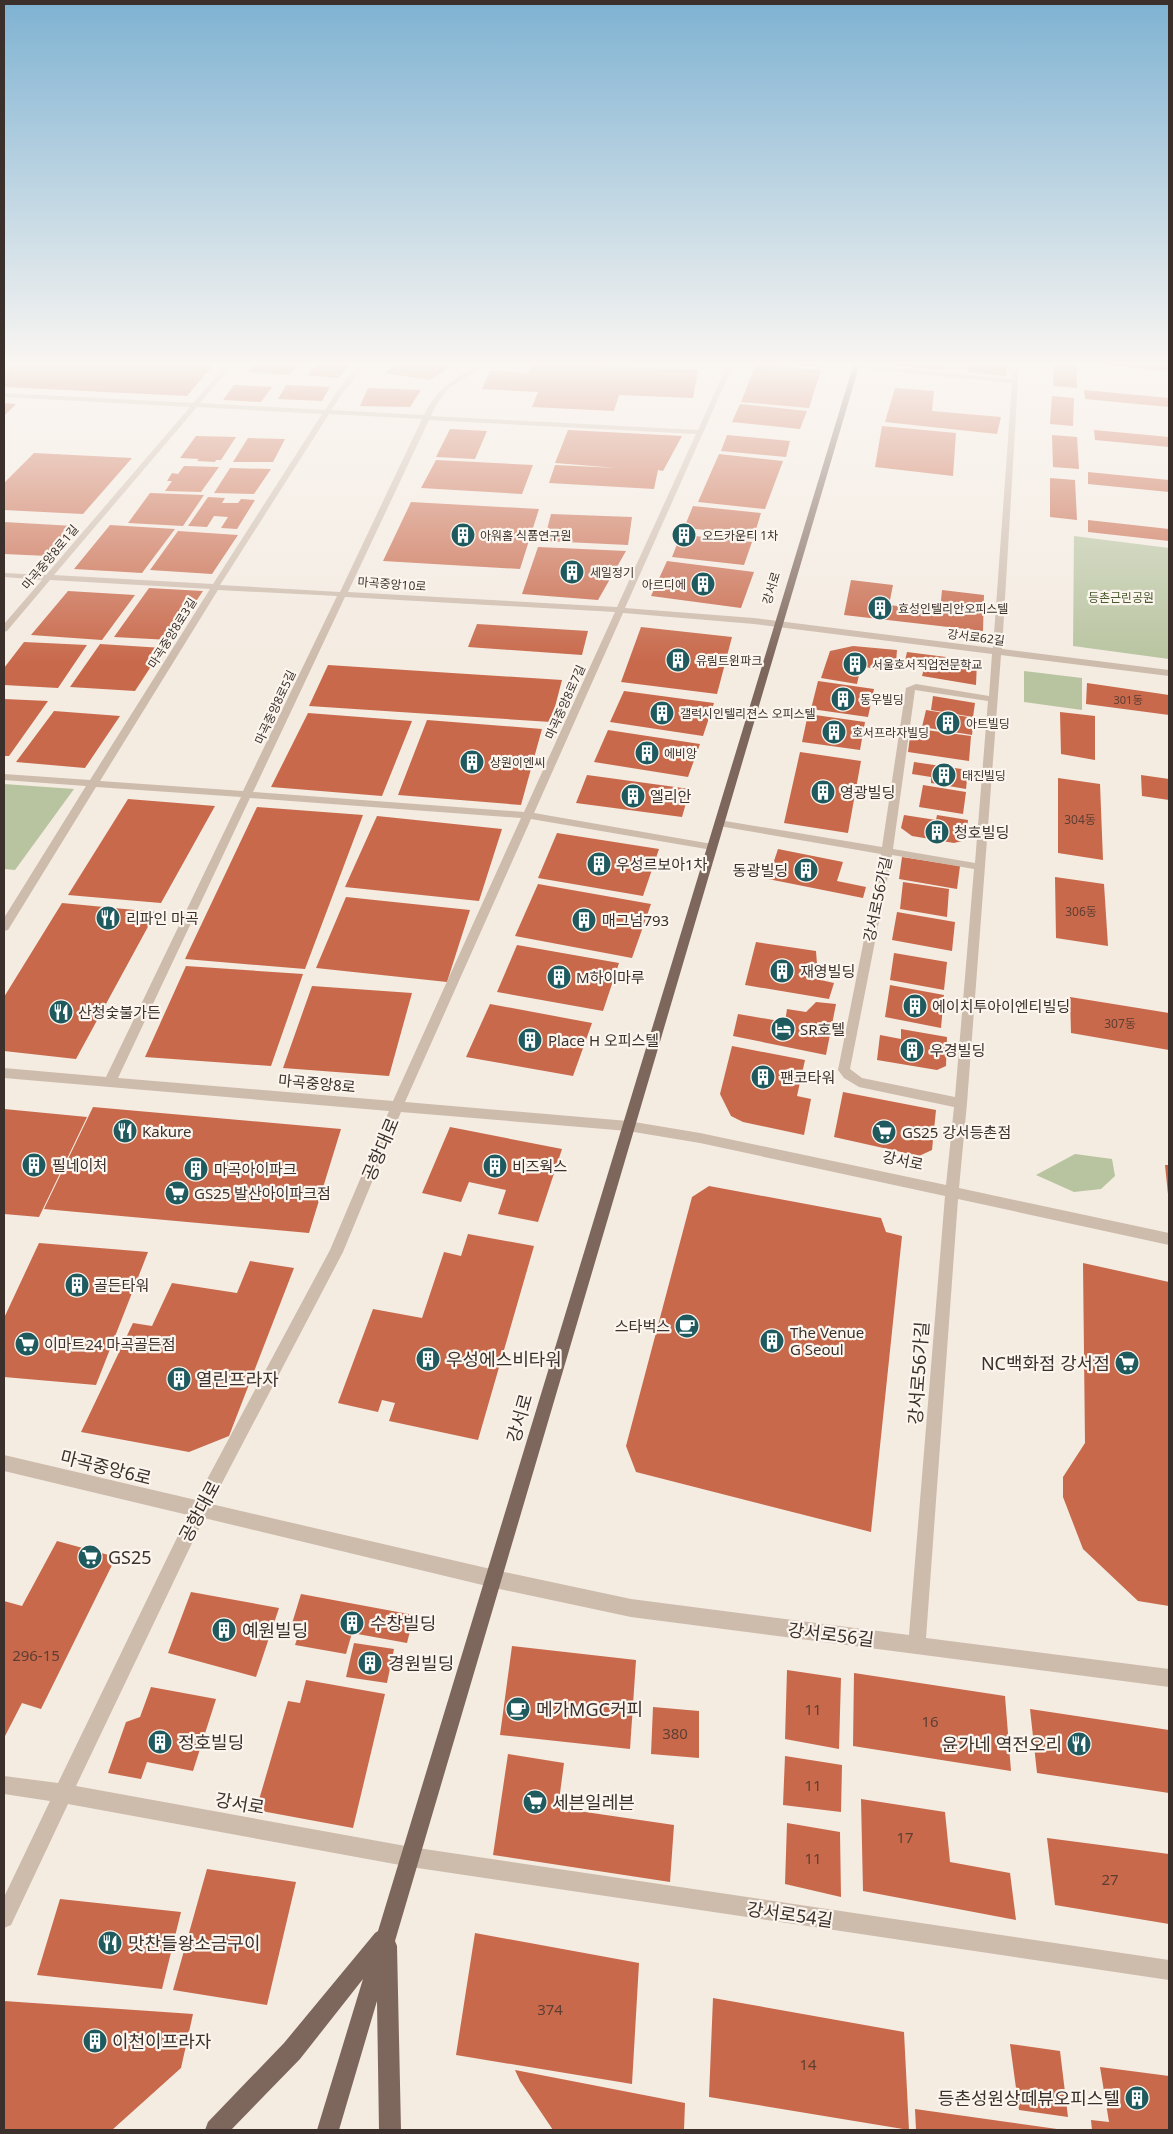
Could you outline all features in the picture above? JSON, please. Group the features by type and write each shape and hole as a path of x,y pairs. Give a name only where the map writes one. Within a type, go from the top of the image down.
{"main road":[{"name":"강서로","path":"328,2130 495,1579 628,1126 827,463"},
{"path":"216,2130 223,2126 292,2051 386,1934"},
{"path":"386,1934 390,2130"}],"street":[{"name":"마곡중앙8로1길","path":"4,630 46,578 146,463"},
{"name":"마곡중앙8로3길","path":"4,927 295,463"},
{"name":"마곡중앙8로5길","path":"110,1082 405,463"},
{"name":"마곡중앙8로7길","path":"398,1106 686,463"},
{"name":"강서로56가길","path":"917,1645 952,1191 961,1103 997,652 1010,463"},
{"name":"마곡중앙10로","path":"4,575 620,610 779,624"},
{"name":"강서로62길","path":"779,624 1169,673"},
{"name":"강서로56가길","path":"961,1103 859,1082 844,1070 888,852 911,688 916,686 993,699"},
{"path":"4,777 528,815 712,847"},
{"path":"719,824 980,867"},
{"name":"마곡중앙8로","path":"4,1073 628,1126"},
{"name":"공항대로","path":"4,1918 61,1793 199,1509 336,1252 398,1106"},
{"name":"강서로","path":"628,1126 700,1138 1169,1239"},
{"name":"마곡중앙6로","path":"4,1463 199,1509"},
{"path":"199,1509 495,1579"},
{"name":"강서로56길","path":"495,1579 631,1608 1169,1678"},
{"name":"강서로","path":"4,1785 61,1793 411,1857"},
{"name":"강서로54길","path":"411,1857 1169,1970"}],"green space":[{"name":"등촌근린공원","path":"1074,536 1169,548 1169,659 1073,646"},
{"path":"1024,671 1082,678 1082,710 1024,702"},
{"path":"4,784 74,789 15,870 4,869"},
{"path":"1075,1154 1112,1159 1115,1176 1101,1189 1074,1192 1036,1175"}],"building":[{"path":"24,463 128,463 83,514 4,510 4,483"},
{"path":"435,463 533,465 522,494 421,488"},
{"path":"555,463 668,463 663,471 658,470 654,489 549,483 555,465 617,468"},
{"path":"715,463 782,463 765,509 698,502"},
{"path":"876,463 954,463 953,476 875,467"},
{"path":"1053,463 1079,463 1079,469 1053,467"},
{"path":"184,466 219,467 201,492 165,491 172,481 167,481 172,473 178,474"},
{"path":"230,468 271,469 254,494 214,493"},
{"path":"1088,472 1169,480 1169,492 1088,484"},
{"path":"1050,478 1075,480 1077,520 1050,517"},
{"path":"150,493 204,495 183,526 128,523"},
{"path":"208,497 225,498 222,503 238,503 241,499 255,500 237,529 221,528 228,517 214,516 207,527 188,526"},
{"name":"아워홈 식품연구원","path":"411,502 539,509 520,569 383,561"},
{"name":"오드카운티 1차","path":"693,506 761,513 754,536 713,531 710,538 752,542 744,565 672,557 681,534 703,537 706,530 684,528"},
{"path":"551,514 632,517 628,545 544,541"},
{"path":"1088,520 1169,529 1169,541 1088,532"},
{"path":"4,522 74,526 48,556 4,554"},
{"path":"110,525 175,529 142,573 74,569"},
{"path":"178,531 238,535 212,574 150,570"},
{"name":"세일정기","path":"538,547 626,551 598,600 522,594"},
{"name":"아르디에","path":"667,561 754,572 741,608 651,596"},
{"name":"효성인텔리안오피스텔","path":"851,580 893,585 889,605 940,611 942,590 984,595 983,631 844,615"},
{"path":"149,588 203,591 170,640 114,637"},
{"path":"68,591 135,595 102,640 31,635"},
{"path":"477,624 588,631 582,655 468,647"},
{"name":"유림트윈파크","path":"641,627 732,637 717,694 621,682"},
{"path":"24,642 87,645 58,688 4,685 4,668"},
{"path":"100,644 163,648 135,691 70,687"},
{"name":"서울호서직업전문학교","path":"853,646 897,650 896,662 885,660 884,671 861,666 857,684 821,678 830,651"},
{"path":"907,652 977,661 976,685 922,676 925,665 905,661"},
{"path":"328,665 562,680 551,722 309,706"},
{"name":"동우빌딩","path":"818,681 874,689 868,717 811,709"},
{"path":"1087,683 1169,695 1169,715 1086,704"},
{"name":"갤럭시인텔리젼스 오피스텔","path":"624,691 714,703 703,736 610,722"},
{"path":"933,696 975,703 973,717 931,710"},
{"path":"4,699 48,701 9,756 4,756"},
{"name":"아트빌딩","path":"926,710 974,718 972,735 922,727"},
{"path":"54,711 120,716 85,768 16,762"},
{"path":"1060,712 1095,716 1095,760 1061,754"},
{"path":"308,713 412,721 382,796 271,787"},
{"name":"호서프라자빌딩","path":"808,714 865,722 860,750 802,742"},
{"name":"상원이엔씨","path":"427,720 542,729 521,805 398,795"},
{"path":"911,728 971,736 969,761 908,752"},
{"name":"에비앙","path":"608,730 700,744 688,777 594,762"},
{"name":"영광빌딩","path":"800,752 861,761 848,833 784,823"},
{"name":"태진빌딩","path":"914,762 968,770 966,789 931,783 931,777 912,774"},
{"name":"엘리안","path":"587,775 690,789 682,817 576,803"},
{"path":"1141,775 1169,779 1169,800 1142,796"},
{"path":"1058,778 1100,784 1103,860 1058,853"},
{"path":"923,785 966,792 963,814 919,807"},
{"path":"128,799 215,806 161,903 68,895"},
{"path":"257,807 363,815 305,969 185,959"},
{"name":"청호빌딩","path":"904,815 936,820 937,815 968,820 966,840 954,843 912,836 901,828"},
{"path":"377,816 502,829 479,901 345,887"},
{"name":"우성르보아1차","path":"557,833 659,849 643,896 538,878"},
{"name":"동광빌딩","path":"778,849 843,862 837,881 866,887 863,898 768,879"},
{"path":"902,857 960,866 957,889 899,879"},
{"path":"1055,877 1104,884 1108,946 1056,938"},
{"path":"903,882 949,889 947,917 900,909"},
{"name":"매그넘793","path":"538,884 651,904 632,958 515,936"},
{"path":"346,897 470,910 447,982 316,968"},
{"path":"62,903 156,912 76,1059 4,1051 4,997"},
{"path":"897,912 955,922 952,951 892,940"},
{"name":"재영빌딩","path":"756,942 816,951 817,964 812,978 834,983 829,999 745,985"},
{"name":"M하이마루","path":"517,945 619,963 603,1011 497,992"},
{"path":"894,953 947,962 944,990 890,980"},
{"path":"186,966 303,974 271,1066 145,1057"},
{"name":"에이치투아이엔티빌딩","path":"890,985 944,995 941,1028 885,1017"},
{"path":"312,986 412,993 389,1076 283,1068"},
{"path":"1070,997 1169,1013 1169,1050 1071,1033"},
{"name":"SR호텔","path":"816,1002 836,1004 826,1055 733,1036 738,1014 785,1022 787,1009 806,1012"},
{"name":"Place H 오피스텔","path":"490,1004 592,1023 573,1076 466,1057"},
{"name":"우경빌딩","path":"901,1029 947,1037 946,1066 937,1070 877,1060 880,1035 901,1039"},
{"name":"팬코타워","path":"732,1046 805,1060 797,1096 811,1099 804,1135 743,1122 731,1116 720,1094"},
{"path":"843,1092 936,1110 932,1150 919,1156 834,1137"},
{"name":"마곡아이파크","path":"93,1107 341,1129 309,1233 44,1209"},
{"name":"필네이처","path":"4,1109 87,1117 39,1217 4,1214"},
{"name":"비즈웍스","path":"450,1127 562,1149 538,1222 498,1214 506,1190 469,1182 461,1202 422,1193"},
{"path":"1165,1165 1169,1165 1169,1194 1168,1194"},
{"name":"The Venue G Seoul","path":"709,1186 881,1218 886,1232 902,1236 871,1532 636,1472 626,1446 692,1197"},
{"name":"우성에스비타워","path":"468,1234 534,1246 478,1440 389,1421 395,1403 382,1400 378,1412 338,1403 373,1309 422,1318 444,1252 461,1256"},
{"name":"골든타워","path":"39,1243 148,1252 96,1385 4,1377 4,1318"},
{"name":"열린프라자","path":"250,1261 294,1268 229,1436 189,1452 81,1432 133,1323 152,1326 172,1283 237,1293"},
{"name":"NC백화점 강서점","path":"1083,1263 1169,1282 1169,1606 1138,1601 1083,1549 1063,1497 1063,1477 1085,1443"},
{"path":"57,1541 116,1557 41,1709 22,1703 4,1738 4,1601 22,1606"},
{"name":"예원빌딩","path":"191,1592 279,1608 256,1677 168,1653"},
{"name":"수창빌딩","path":"301,1594 414,1615 407,1643 352,1633 346,1654 295,1645 299,1633 290,1630"},
{"name":"경원빌딩","path":"354,1643 394,1649 387,1683 346,1677"},
{"path":"512,1646 636,1660 630,1749 500,1735"},
{"path":"787,1670 841,1678 839,1749 785,1739"},
{"path":"854,1673 1005,1696 1011,1771 853,1746"},
{"path":"306,1680 385,1694 353,1828 256,1810 288,1701 300,1703"},
{"name":"정호빌딩","path":"151,1687 216,1699 193,1771 147,1762 141,1779 108,1773 126,1722 140,1717"},
{"path":"653,1707 699,1711 699,1758 651,1754"},
{"path":"1030,1709 1169,1730 1169,1793 1037,1773"},
{"path":"508,1754 564,1763 558,1808 674,1825 670,1882 493,1855"},
{"path":"785,1756 842,1765 841,1812 783,1805"},
{"path":"861,1799 945,1812 950,1862 1010,1873 1016,1920 863,1891"},
{"path":"787,1823 840,1832 841,1897 785,1884"},
{"path":"1047,1838 1169,1854 1169,1924 1055,1905"},
{"path":"207,1869 296,1882 267,2005 173,1990"},
{"name":"맛찬들왕소금구이","path":"60,1899 181,1912 162,1989 37,1975"},
{"path":"475,1933 639,1963 632,2084 456,2055"},
{"path":"713,1998 904,2032 909,2130 709,2097"},
{"name":"이천이프라자","path":"4,2001 193,2014 181,2068 112,2130 4,2130"},
{"path":"1010,2044 1060,2051 1068,2117 1019,2110"},
{"name":"등촌성원상떼뷰오피스텔","path":"1100,2067 1169,2076 1169,2130 1092,2130 1091,2120 1109,2122"},
{"path":"515,2070 685,2103 684,2130 553,2130 520,2081"},
{"path":"915,2109 1057,2129 916,2130"}],"place":[{"name":"아워홈 식품연구원","path":"463,535"},
{"name":"오드카운티 1차","path":"684,535"},
{"name":"세일정기","path":"572,572"},
{"name":"아르디에","path":"703,584"},
{"name":"효성인텔리안오피스텔","path":"880,608"},
{"name":"유림트윈파크","path":"678,660"},
{"name":"서울호서직업전문학교","path":"855,664"},
{"name":"동우빌딩","path":"843,699"},
{"name":"갤럭시인텔리젼스 오피스텔","path":"662,713"},
{"name":"아트빌딩","path":"948,723"},
{"name":"호서프라자빌딩","path":"834,732"},
{"name":"에비앙","path":"647,753"},
{"name":"상원이엔씨","path":"472,762"},
{"name":"태진빌딩","path":"944,775"},
{"name":"영광빌딩","path":"823,792"},
{"name":"엘리안","path":"633,796"},
{"name":"청호빌딩","path":"937,832"},
{"name":"우성르보아1차","path":"599,864"},
{"name":"동광빌딩","path":"806,870"},
{"name":"리파인 마곡","path":"108,918"},
{"name":"매그넘793","path":"584,920"},
{"name":"재영빌딩","path":"782,971"},
{"name":"M하이마루","path":"559,977"},
{"name":"에이치투아이엔티빌딩","path":"915,1006"},
{"name":"산청숯불가든","path":"61,1012"},
{"name":"SR호텔","path":"783,1029"},
{"name":"Place H 오피스텔","path":"530,1040"},
{"name":"우경빌딩","path":"912,1050"},
{"name":"팬코타워","path":"763,1077"},
{"name":"Kakure","path":"125,1131"},
{"name":"GS25 강서등촌점","path":"884,1132"},
{"name":"필네이처","path":"34,1165"},
{"name":"비즈웍스","path":"495,1166"},
{"name":"마곡아이파크","path":"196,1169"},
{"name":"GS25 발산아이파크점","path":"177,1193"},
{"name":"골든타워","path":"77,1285"},
{"name":"스타벅스","path":"687,1326"},
{"name":"The Venue G Seoul","path":"772,1341"},
{"name":"이마트24 마곡골든점","path":"27,1344"},
{"name":"우성에스비타워","path":"428,1359"},
{"name":"NC백화점 강서점","path":"1127,1363"},
{"name":"열린프라자","path":"179,1379"},
{"name":"GS25","path":"90,1557"},
{"name":"수창빌딩","path":"352,1623"},
{"name":"예원빌딩","path":"224,1630"},
{"name":"경원빌딩","path":"370,1663"},
{"name":"메가MGC커피","path":"518,1709"},
{"name":"정호빌딩","path":"160,1742"},
{"name":"윤가네 역전오리","path":"1079,1744"},
{"name":"세븐일레븐","path":"535,1802"},
{"name":"맛찬들왕소금구이","path":"110,1943"},
{"name":"이천이프라자","path":"95,2041"},
{"name":"등촌성원상떼뷰오피스텔","path":"1137,2098"}]}
